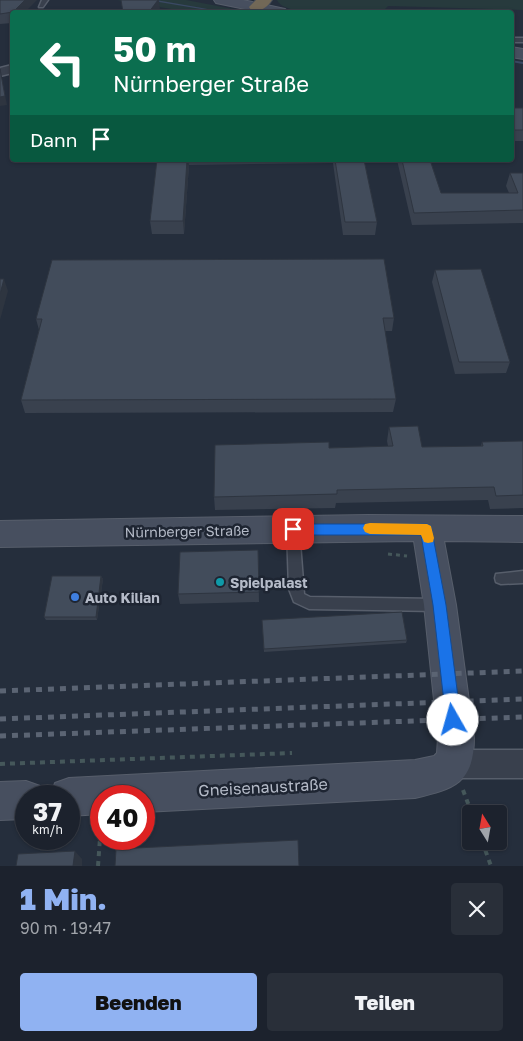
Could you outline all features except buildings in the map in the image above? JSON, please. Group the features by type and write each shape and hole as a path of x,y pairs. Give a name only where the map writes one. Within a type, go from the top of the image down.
{"street":[{"path":"221,0 251,3 274,10"},
{"name":"Nürnberger Straße","path":"0,534 293,529 427,530 523,528"},
{"path":"427,530 440,605 456,738 454,764"},
{"name":"Gneisenaustraße","path":"80,797 414,779 443,773 454,764 523,764"},
{"path":"0,801 15,800"}],"lane":[{"path":"293,529 296,590 299,598 309,603 440,605"},
{"path":"502,578 523,577"}],"path":[{"path":"0,764 299,753"},
{"path":"98,866 99,850"},
{"path":"485,850 491,866"}],"shaded area":[{"path":"117,0 186,0 238,10 177,10"},
{"path":"277,0 523,0 523,10 388,6 384,10 294,10 283,6"}],"waterway":[{"path":"149,0 211,10"},
{"path":"514,62 523,63"}],"railway":[{"path":"0,691 523,671"},
{"path":"0,719 523,699"},
{"path":"0,736 523,717"}],"slow traffic":[{"path":"370,528 427,530 428,538"}],"place":[{"name":"Spielpalast","path":"220,582"},
{"name":"Auto Kilian","path":"75,597"}],"route":[{"path":"293,529 368,528 427,530 440,605 453,720"}]}
